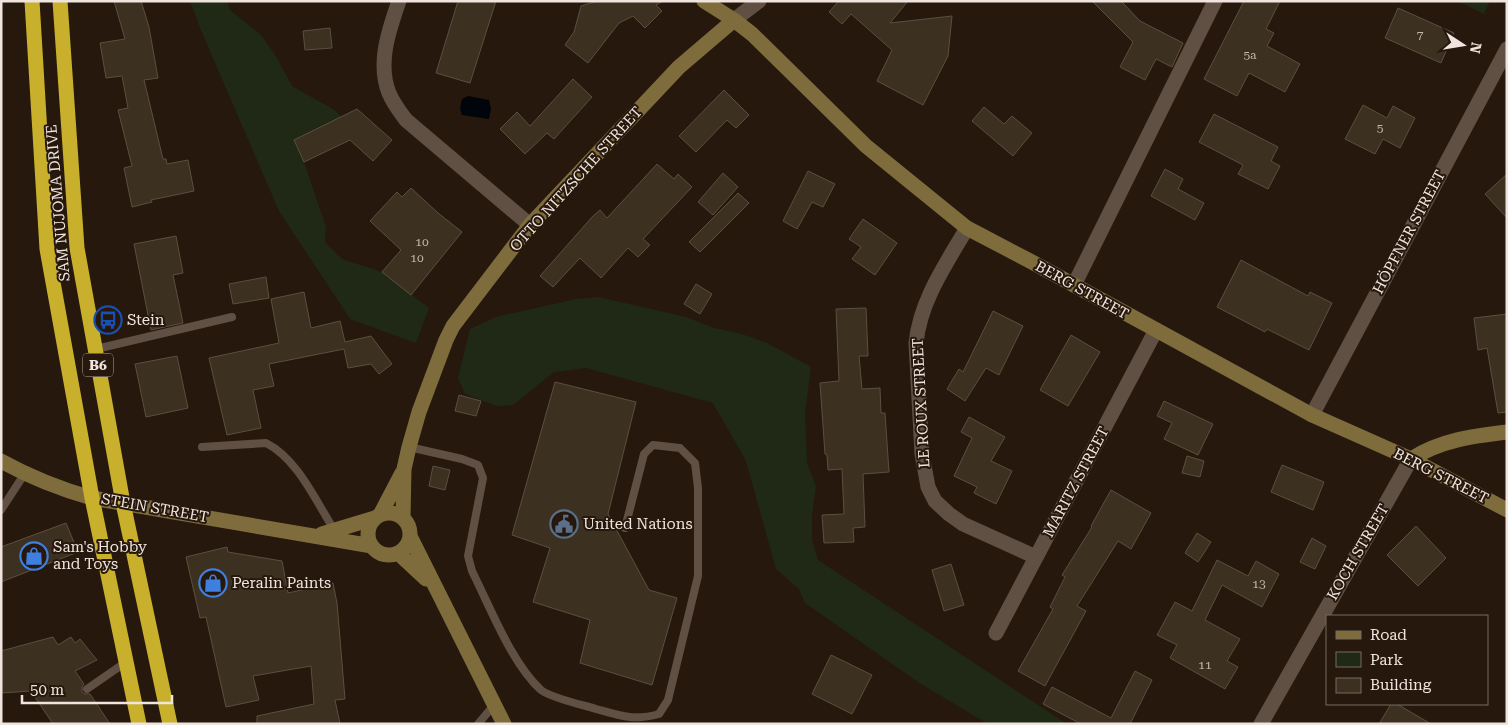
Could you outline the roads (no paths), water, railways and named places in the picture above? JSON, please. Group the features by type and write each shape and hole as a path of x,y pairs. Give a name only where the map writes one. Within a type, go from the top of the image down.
{"highway":[{"name":"SAM NUJOMA DRIVE","path":"32,1 47,249 92,498 139,724"},
{"name":"SAM NUJOMA DRIVE","path":"60,1 77,248 123,503 170,724"}],"street":[{"path":"400,1 390,27 384,55 384,72 387,86 395,104 406,120 530,225"},
{"name":"BERG STREET","path":"704,1 752,34 866,146 967,228 1312,415 1411,459 1507,510"},
{"path":"734,20 759,1"},
{"path":"1074,285 1216,1"},
{"name":"OTTO NITZSCHE STREET","path":"403,518 404,470 409,447 419,412 453,326 530,225 679,66 734,20"},
{"name":"HÖPFNER STREET","path":"1312,415 1507,49"},
{"name":"LE ROUX STREET","path":"967,228 939,276 925,306 917,332 920,430 928,487 935,501 963,524 1036,557"},
{"name":"MARITZ STREET","path":"996,633 1156,330"},
{"path":"1411,459 1440,444 1507,432"},
{"name":"KOCH STREET","path":"1261,724 1411,459"},
{"name":"STEIN STREET","path":"1,461 63,490 92,498 372,546"},
{"name":"OTTO NITZSCHE STREET","path":"378,516 404,470"},
{"path":"410,536 404,549 398,553 387,555 372,546 368,534 371,523 378,516 392,513 403,518 407,523 410,536 434,586 504,724"},
{"name":"STEIN STREET","path":"316,536 378,516"},
{"path":"398,553 434,586"}],"lane":[{"path":"96,349 232,317"},
{"path":"202,447 266,443 275,448 293,464 335,531"},
{"path":"409,447 462,459 478,465 483,478 468,556 472,571 517,661 542,691 618,716 642,719 659,714 668,700 698,576 698,488 694,463 680,448 653,445 644,454 625,528"},
{"path":"1,510 25,473"},
{"path":"87,689 126,662"},
{"path":"478,724 494,705"}],"place":[{"name":"Stein","path":"108,320"},
{"name":"United Nations","path":"564,524"},
{"name":"Sam's Hobby and Toys","path":"34,556"},
{"name":"Peralin Paints","path":"213,583"}]}
